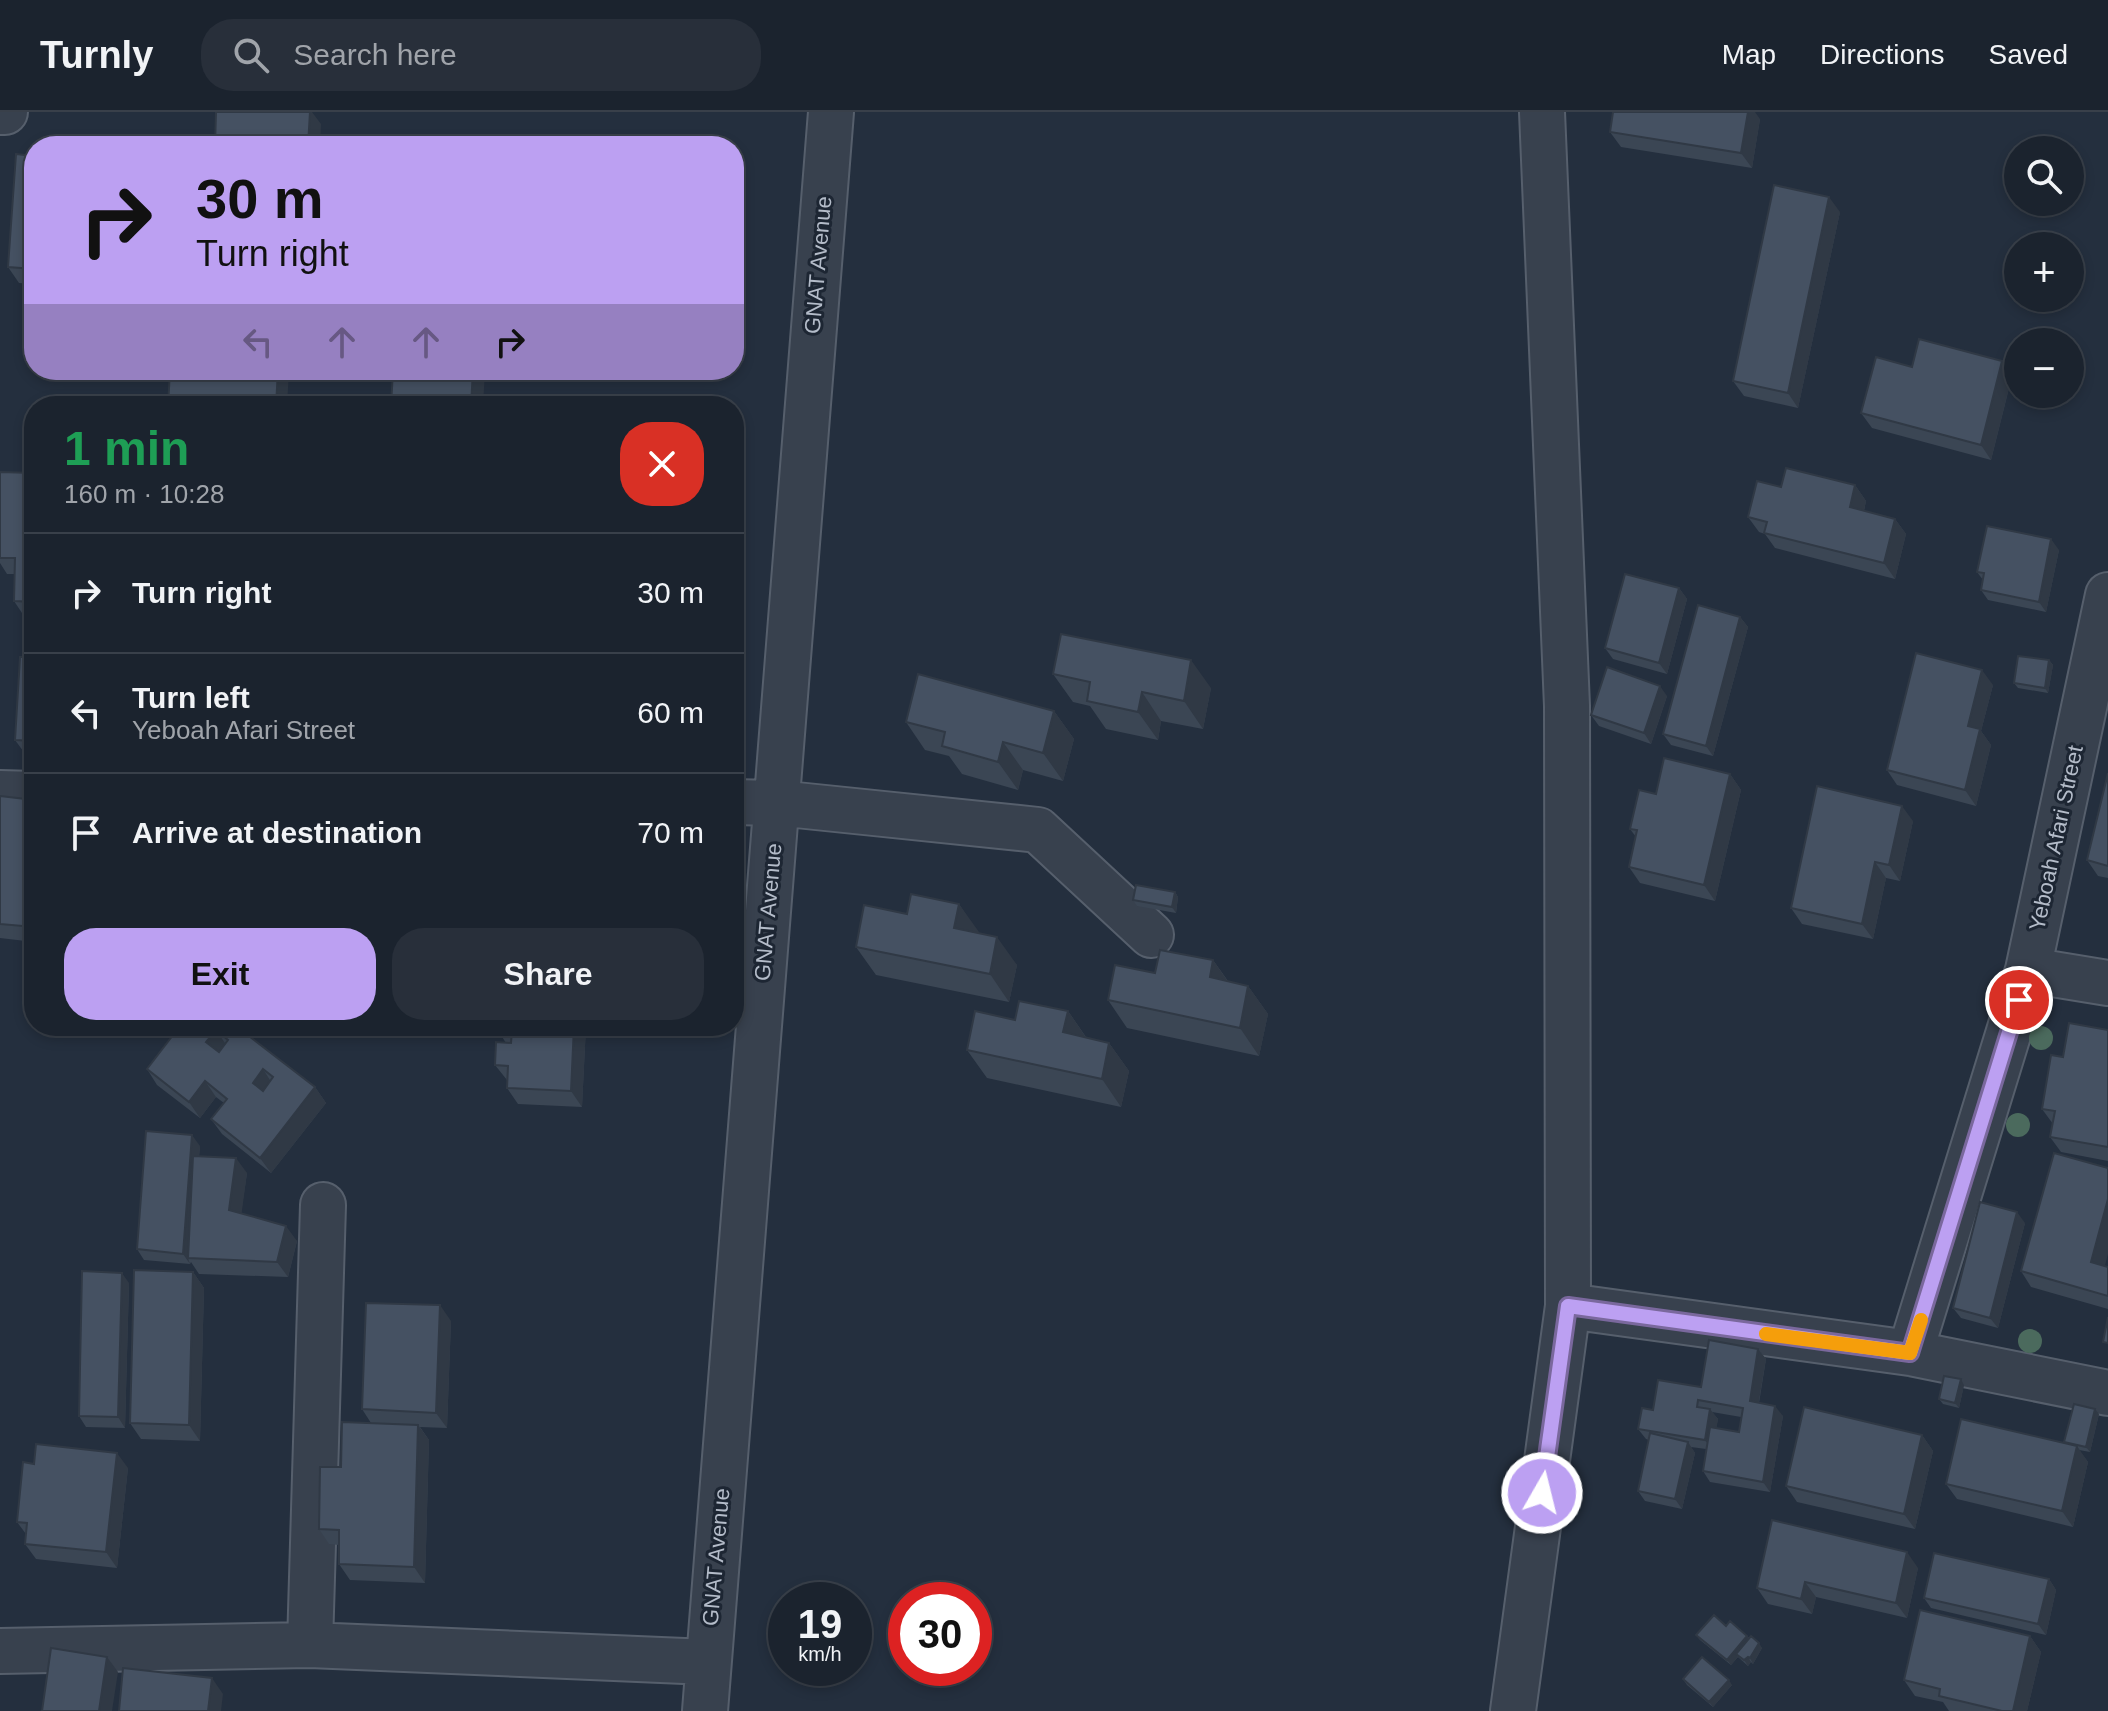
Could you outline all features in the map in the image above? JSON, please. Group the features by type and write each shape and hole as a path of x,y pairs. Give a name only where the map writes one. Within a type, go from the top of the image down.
{"street":[{"name":"GNAT Avenue","path":"705,1711 831,112"},
{"path":"1513,1711 1568,1306 1567,706 1542,112"},
{"name":"Yeboah Afari Street","path":"1910,1353 2028,970 2108,595"},
{"path":"0,793 24,794"},
{"path":"744,802 1038,830 1151,935"},
{"path":"2028,970 2108,983"},
{"path":"310,1645 323,1205"},
{"path":"1568,1306 1910,1353 2108,1393"},
{"path":"0,1651 310,1645 708,1662"}],"building":[{"path":"216,112 310,112 309,136 215,136"},
{"path":"1613,112 1748,112 1741,153 1610,132"},
{"path":"16,154 24,155 24,268 8,267"},
{"path":"1774,185 1829,197 1788,393 1733,381"},
{"path":"1919,339 2002,361 1981,445 1861,413 1876,357 1912,367"},
{"path":"169,380 277,380 277,396 169,396"},
{"path":"392,380 472,380 472,396 392,396"},
{"path":"1786,468 1855,485 1850,507 1895,519 1884,563 1764,533 1767,522 1748,517 1757,481 1781,487"},
{"path":"0,472 24,473 24,602 14,601 15,558 0,558"},
{"path":"1987,526 2051,539 2039,602 1981,590 1984,573 1977,572"},
{"path":"1625,574 1679,588 1659,663 1605,648"},
{"path":"1698,605 1740,617 1706,746 1663,734"},
{"path":"1061,634 1191,660 1184,701 1142,692 1138,712 1087,701 1090,682 1053,674"},
{"path":"1916,653 1982,670 1968,726 1980,729 1965,790 1887,770"},
{"path":"2018,656 2049,660 2045,688 2014,683"},
{"path":"20,657 24,657 24,740 15,740"},
{"path":"1607,667 1660,686 1644,733 1591,715"},
{"path":"918,674 1054,711 1043,753 1003,742 998,762 942,746 945,732 906,722"},
{"path":"1664,758 1730,774 1704,885 1629,867 1637,830 1630,829 1639,790 1656,794"},
{"path":"2108,773 2108,866 2087,860"},
{"path":"1817,786 1902,806 1889,865 1875,862 1862,924 1791,908"},
{"path":"0,796 24,799 24,926 0,924"},
{"path":"1136,885 1175,892 1172,907 1133,900"},
{"path":"911,894 959,904 954,928 997,937 990,974 856,947 864,905 907,914"},
{"path":"1160,950 1213,960 1210,977 1248,986 1240,1028 1108,1000 1115,965 1155,973"},
{"path":"1019,1001 1068,1011 1063,1032 1109,1043 1102,1079 967,1050 975,1011 1015,1020"},
{"path":"2069,1023 2108,1030 2108,1147 2050,1137 2055,1111 2042,1109 2051,1055 2063,1057"},
{"path":"172,1036 211,1036 206,1042 219,1052 228,1040 223,1036 249,1036 315,1087 260,1158 211,1119 227,1099 205,1081 189,1102 147,1069","holes":["263,1069 273,1077 263,1091 253,1083"]},
{"path":"512,1036 574,1036 571,1091 507,1088 508,1066 495,1065 496,1042 511,1043"},
{"path":"146,1131 192,1135 183,1254 137,1249"},
{"path":"2054,1153 2108,1168 2108,1199 2091,1262 2108,1267 2108,1296 2021,1271"},
{"path":"193,1156 236,1158 229,1210 286,1226 277,1262 188,1258"},
{"path":"1980,1202 2017,1212 1990,1318 1953,1308"},
{"path":"134,1270 193,1272 189,1425 130,1423"},
{"path":"82,1271 122,1273 118,1417 79,1416"},
{"path":"366,1303 440,1305 436,1413 362,1409"},
{"path":"2108,1317 2108,1343 2103,1342"},
{"path":"1709,1340 1758,1349 1750,1401 1775,1406 1763,1482 1703,1471 1710,1427 1739,1432 1743,1408 1698,1400 1697,1407 1710,1409 1705,1440 1638,1429 1642,1408 1653,1410 1658,1380 1701,1387"},
{"path":"1944,1376 1961,1379 1955,1403 1939,1399"},
{"path":"2074,1404 2095,1409 2086,1447 2064,1442"},
{"path":"1804,1407 1922,1435 1904,1514 1786,1486"},
{"path":"1961,1419 2077,1446 2062,1511 1946,1484"},
{"path":"342,1422 418,1425 414,1567 339,1564 339,1530 319,1529 320,1467 341,1467"},
{"path":"1650,1433 1688,1442 1675,1499 1638,1491"},
{"path":"36,1444 117,1453 106,1552 25,1544 27,1523 17,1522 23,1462 34,1464"},
{"path":"1772,1520 1907,1552 1896,1603 1805,1582 1801,1599 1757,1588"},
{"path":"1934,1553 2049,1579 2038,1624 1924,1598"},
{"path":"1920,1610 2030,1636 2013,1711 1939,1696 1940,1689 1904,1680"},
{"path":"1714,1615 1726,1626 1730,1621 1747,1636 1727,1660 1696,1635"},
{"path":"1751,1636 1759,1643 1750,1658 1744,1660 1736,1654"},
{"path":"51,1648 107,1657 99,1711 42,1711"},
{"path":"1702,1657 1729,1680 1709,1702 1683,1679"},
{"path":"123,1668 212,1678 208,1711 119,1711"}],"slow traffic":[{"path":"1766,1334 1910,1353 1921,1320"}],"route":[{"path":"1542,1493 1568,1306 1910,1353 2019,1000"}]}
